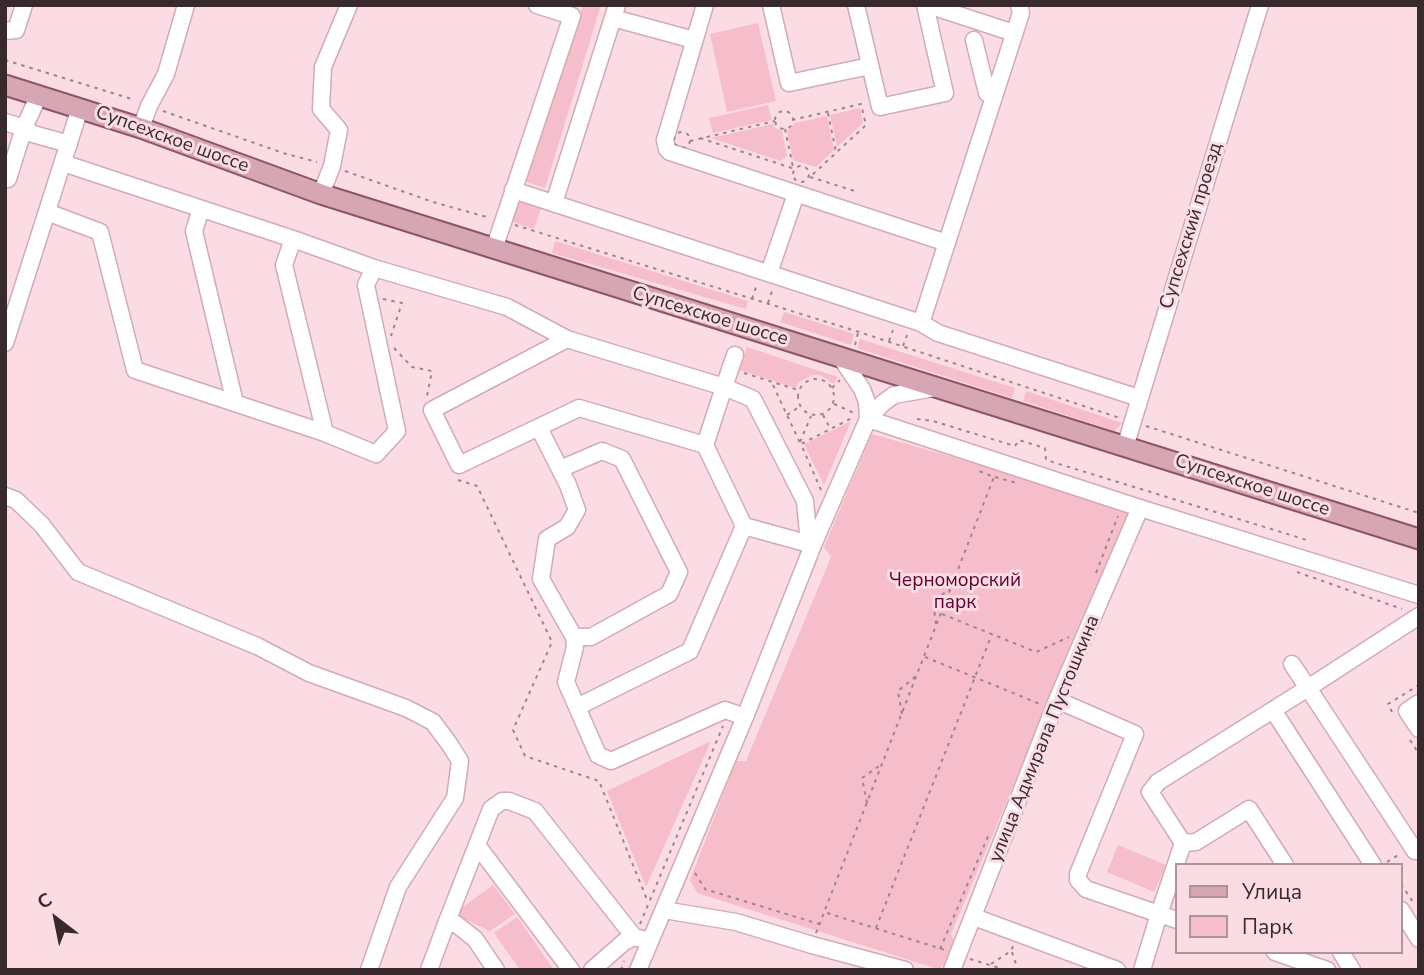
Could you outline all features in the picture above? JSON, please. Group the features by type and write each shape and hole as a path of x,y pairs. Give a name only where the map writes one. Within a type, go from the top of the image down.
{"main road":[{"name":"Супсехское шоссе","path":"5,85 141,128 321,194 1419,539"}],"street":[{"path":"5,31 16,30 24,5"},
{"path":"141,128 166,74 186,5"},
{"path":"321,194 332,166 339,130 321,109 324,67 349,5"},
{"path":"494,248 572,16 537,5"},
{"path":"705,5 665,140 667,149 674,154 947,243"},
{"path":"771,5 789,83 870,65"},
{"path":"856,5 880,107 946,93 927,5 970,12 1014,33"},
{"path":"914,327 947,243 1014,33 1020,13 1019,5"},
{"name":"Супсехский проезд","path":"1125,446 1260,5"},
{"path":"554,204 615,12 695,40"},
{"path":"974,40 987,93 994,96"},
{"path":"8,179 10,153 38,95"},
{"path":"5,343 80,108"},
{"path":"5,122 33,134 69,144"},
{"path":"63,163 374,268 507,307 567,339 724,387 753,399 806,501 808,533 813,545"},
{"path":"513,190 764,280 1139,398"},
{"path":"764,280 796,194"},
{"path":"201,209 194,231 235,403"},
{"path":"47,212 100,232 135,370 325,433 376,454 397,431 366,285 374,268"},
{"path":"293,239 284,265 325,433"},
{"path":"567,339 432,410 459,465 579,408 705,445"},
{"path":"841,358 862,388 867,402 868,419"},
{"path":"733,362 705,445 744,526 813,545"},
{"path":"638,970 642,939 664,910 813,545 868,419 894,395 936,387"},
{"path":"868,419 1140,509 1419,595"},
{"path":"539,428 577,510 567,527 547,539 541,579 574,636 575,647 566,682 598,755 611,761 725,710 745,717"},
{"path":"560,469 602,450 622,459 679,572 670,594 591,637 574,636"},
{"path":"5,496 16,500 42,525 78,572 257,646 309,673 406,708 433,722 460,761 455,798 398,887 369,970"},
{"name":"улица Адмирала Пустошкина","path":"955,962 1055,705 1140,509"},
{"path":"578,707 690,652 744,526"},
{"path":"1183,843 1150,792 1158,782 1419,616"},
{"path":"1292,664 1418,852"},
{"path":"1419,703 1407,710 1419,729"},
{"path":"1055,705 1135,734 1078,874 1080,885 1176,920"},
{"path":"1273,710 1382,863"},
{"path":"429,970 491,808 502,801 535,811 642,939"},
{"path":"1183,843 1196,842 1249,809 1284,863"},
{"path":"1176,863 1183,843"},
{"path":"477,845 571,970"},
{"path":"1142,970 1176,864"},
{"path":"1407,906 1419,939"},
{"path":"664,910 736,922 905,970"},
{"path":"974,917 1117,970"},
{"path":"446,924 456,924 466,930 496,970"},
{"path":"592,970 624,943 642,939"},
{"path":"1281,954 1327,970"},
{"path":"1342,954 1352,970"}],"path":[{"path":"5,60 131,98 283,153 332,166 433,202 503,221 752,299 1419,513"},
{"path":"785,128 793,175 799,182 803,182 866,125 861,104 792,120"},
{"path":"782,111 790,114 792,120 790,126 785,128 777,126 775,121 778,113 782,111"},
{"path":"827,112 836,153"},
{"path":"690,141 685,132 674,137 675,144 680,148 700,138 775,121"},
{"path":"700,138 794,169 804,166 810,172 810,177"},
{"path":"810,177 858,192"},
{"path":"752,299 764,280 773,287 767,304"},
{"path":"368,296 402,303 391,336"},
{"path":"888,342 895,325"},
{"path":"903,347 914,327"},
{"path":"394,348 412,367 432,371 427,394 432,410"},
{"path":"733,362 772,383 799,390"},
{"path":"808,381 824,382 832,391 832,403 822,414 812,415 800,406 799,390 808,381"},
{"path":"772,383 823,494"},
{"path":"800,443 858,415 832,403"},
{"path":"787,415 800,406"},
{"path":"822,414 830,429"},
{"path":"800,443 812,415"},
{"path":"459,465 454,474 458,480 477,485 552,642 513,730 525,756 599,781 648,904 664,910"},
{"path":"971,468 1019,484"},
{"path":"812,945 994,477"},
{"path":"1095,575 1120,513"},
{"path":"937,625 933,601 951,588"},
{"path":"941,614 1036,652 1070,637 1066,648"},
{"path":"876,928 992,634"},
{"path":"924,656 974,677 1055,705"},
{"path":"902,714 898,691 917,675"},
{"path":"867,804 862,778 883,763"},
{"path":"940,949 989,834"},
{"path":"665,863 694,872 705,889 820,925"},
{"path":"825,912 940,949 955,962 990,965 1006,970"},
{"path":"990,965 1011,951 1018,933"},
{"path":"1011,951 1018,970"}],"green space":[{"path":"583,5 601,5 545,188 524,181"},
{"path":"758,23 776,101 727,112 710,34"},
{"path":"768,105 772,120 713,133 709,118"},
{"path":"860,108 863,123 837,147 830,115"},
{"path":"827,116 834,150 816,167 793,160 787,131 795,123"},
{"path":"773,124 782,131 787,155 781,161 711,138"},
{"path":"517,200 541,208 534,229 510,221"},
{"path":"555,241 748,301 746,309 552,253"},
{"path":"784,312 854,334 851,345 780,322"},
{"path":"860,339 1015,388 1012,398 857,348"},
{"path":"747,347 838,377 834,384 820,375 812,375 799,382 795,388 739,370"},
{"path":"1026,391 1122,423 1115,431 1023,401"},
{"path":"851,421 824,485 804,444"},
{"name":"Черноморский парк","path":"872,434 1130,508 951,934 955,944 950,962 938,969 697,893 690,880 736,761 746,761 831,557 824,547"},
{"path":"711,741 646,887 607,791"},
{"path":"1118,845 1166,865 1154,892 1107,872"},
{"path":"493,885 515,914 490,931 458,916 460,909"},
{"path":"517,917 554,970 520,970 494,933"}]}
